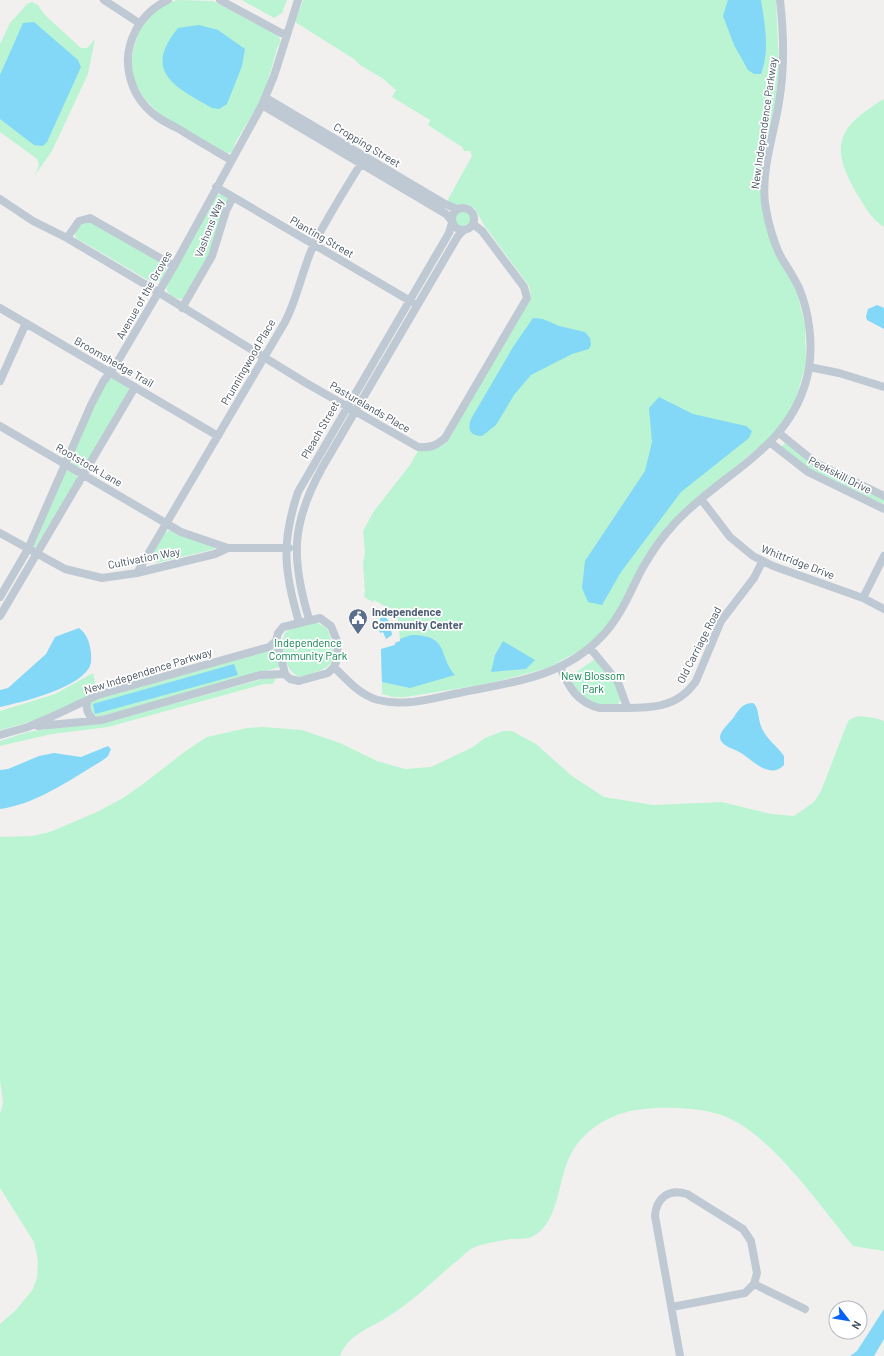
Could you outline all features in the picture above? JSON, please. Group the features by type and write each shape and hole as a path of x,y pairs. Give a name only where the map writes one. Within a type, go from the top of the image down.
{"street":[{"path":"104,0 139,23"},
{"path":"168,0 156,7 139,23 130,48 128,67 134,88 145,106 159,118 231,160"},
{"path":"220,0 281,33 286,34"},
{"name":"Avenue of the Groves","path":"0,597 28,549 91,405 109,372 174,266 264,101 274,76 286,34 298,0"},
{"name":"New Independence Parkway","path":"334,667 355,688 365,695 388,702 411,702 525,681 560,667 590,648 619,615 652,552 674,524 701,499 759,454 780,433 796,407 809,367 809,325 805,306 792,274 774,242 768,220 765,199 764,182 783,72 784,39 780,0"},
{"name":"Cropping Street","path":"264,101 363,160 446,214 452,222"},
{"name":"Cropping Street","path":"363,160 457,209"},
{"name":"Prunningwood Place","path":"137,573 291,310 314,245 363,160"},
{"name":"Planting Street","path":"216,187 417,305"},
{"name":"Vashons Way","path":"182,308 212,256 226,211 233,197"},
{"name":"Pasturelands Place","path":"0,199 33,221 67,238 158,292 346,407 355,410 418,447 431,447 445,438 527,298 524,287 482,231 473,224"},
{"path":"464,208 471,211 474,218 473,224 464,230 458,229 452,222 454,212 457,209 464,208"},
{"path":"67,238 79,221 90,218 174,266"},
{"name":"Pleach Street","path":"299,622 290,592 285,548 289,522 298,492 346,407 449,234 452,222"},
{"name":"Pleach Street","path":"309,619 298,579 296,549 301,517 308,495 355,410 458,236 464,230"},
{"name":"Broomshedge Trail","path":"0,308 218,436"},
{"path":"0,380 26,323"},
{"path":"809,367 839,372 884,387"},
{"path":"0,616 135,387"},
{"name":"Rootstock Lane","path":"0,426 166,523"},
{"name":"Peekskill Drive","path":"780,433 816,463 884,496"},
{"name":"Peekskill Drive","path":"771,443 808,472 884,509"},
{"name":"Whittridge Drive","path":"701,499 730,537 743,549 762,562 863,598 884,609"},
{"name":"Cultivation Way","path":"166,523 192,536 228,548 296,549"},
{"name":"Cultivation Way","path":"0,533 65,569 80,574 102,578 137,573 215,554 228,548"},
{"path":"863,598 884,556"},
{"name":"Old Carriage Road","path":"560,667 572,690 583,702 600,708 656,707 666,705 682,697 690,690 696,681 721,621 754,578 762,562"},
{"path":"320,618 331,626 337,641 338,657 334,667 328,673 299,681 290,679 285,674 276,641 278,633 283,627 309,619 320,618"},
{"name":"New Independence Parkway","path":"0,735 28,727 88,699 268,647 276,641"},
{"path":"590,648 618,682 627,708"},
{"name":"New Independence Parkway","path":"28,727 94,720 260,676 285,674"},
{"path":"88,699 86,706 88,714 94,720"},
{"path":"672,1306 739,1296 745,1293 754,1284 757,1273 750,1241 743,1229 687,1194 672,1192 666,1194 658,1202 655,1216 680,1356"},
{"path":"754,1284 805,1310"}],"green space":[{"path":"178,0 213,1 277,35 280,39 264,95 235,143 233,151 230,153 226,153 190,133 156,110 143,96 134,79 132,60 137,38 143,25 158,9"},
{"path":"242,0 287,0 282,13 274,18"},
{"path":"303,0 776,0 779,67 776,98 761,189 798,297 805,325 806,363 796,399 788,415 771,437 687,507 606,627 586,647 548,668 491,683 406,697 393,697 382,694 381,649 395,645 395,643 400,641 398,620 393,611 374,600 373,602 364,597 363,564 365,552 363,531 374,511 410,465 419,449 440,447 446,443 531,297 529,286 484,225 475,209 468,204 455,205 447,201 472,156 470,151 464,151 462,147 428,125 430,120 392,97 396,90 382,78 295,22"},
{"path":"32,2 38,5 45,15 81,48 87,48 95,39 88,74 52,151 35,175 39,165 37,159 0,132 0,44 10,23 27,4"},
{"path":"884,99 884,227 872,216 857,194 848,177 843,163 841,150 842,139 847,129 868,109"},
{"path":"221,194 228,199 211,253 184,299 175,298 170,295 166,287 217,195"},
{"path":"464,209 470,212 473,218 470,224 464,227 458,224 455,218 458,212"},
{"path":"87,220 165,265 167,270 161,281 153,283 76,238 75,233 79,224"},
{"path":"112,378 127,386 129,390 83,468 76,467 70,461 104,384"},
{"path":"785,443 884,498 884,504 820,477 781,447"},
{"path":"70,470 78,477 35,548 33,547 66,471"},
{"path":"170,530 215,547 215,549 156,563 152,558 154,551 164,534"},
{"name":"Independence Community Park","path":"316,622 327,628 334,655 329,665 324,669 307,675 298,676 290,669 284,655 284,635 287,631 293,628"},
{"path":"275,649 280,667 99,717 91,713 90,701"},
{"name":"New Blossom Park","path":"595,659 615,684 621,698 618,705 594,703 588,700 579,693 568,678"},
{"path":"93,673 97,690 75,704 25,723 0,730 0,711 55,694"},
{"path":"264,676 277,676 273,684 264,684 108,727 52,734 0,746 0,741 28,732 69,725 104,723 259,680"},
{"path":"858,716 875,718 884,721 884,1251 853,1246 813,1195 782,1160 749,1130 733,1120 702,1110 666,1108 634,1110 613,1117 594,1127 578,1143 567,1162 553,1210 548,1221 541,1230 530,1238 496,1241 471,1249 422,1292 382,1321 354,1337 344,1348 340,1356 0,1356 0,1324 16,1310 33,1289 37,1278 38,1261 34,1242 0,1188 0,1114 3,1103 0,1080 0,837 32,836 50,832 97,812 123,798 187,750 207,737 247,728 263,727 302,730 340,743 377,761 405,769 431,767 473,747 485,738 503,731 512,731 536,744 572,776 604,797 653,805 722,802 771,814 794,816 814,802 821,791 849,720"}],"water":[{"path":"728,0 761,0 766,46 764,65 761,74 754,74 748,70 734,45 723,16"},
{"path":"34,22 78,60 81,67 47,142 43,146 34,145 0,119 0,75 23,23"},
{"path":"199,25 218,30 245,49 242,66 227,104 219,109 212,108 175,85 168,77 163,67 163,56 168,43 178,28"},
{"path":"877,305 884,308 884,329 867,320 866,317 868,309"},
{"path":"533,318 543,319 559,326 585,332 590,338 591,345 589,349 572,354 531,375 514,395 496,425 482,436 475,435 470,431 469,426 471,419 513,347"},
{"path":"659,397 693,414 746,426 752,431 749,438 681,492 621,572 602,605 588,602 582,588 585,561 645,471 652,442 649,408"},
{"path":"385,616 390,623 392,635 386,639 383,632 380,633 377,626 380,625 380,618"},
{"path":"79,628 88,639 91,653 90,666 82,676 48,694 0,707 0,690 8,688 46,654 55,637"},
{"path":"411,635 423,636 438,643 446,661 455,675 410,688 382,682 381,649 395,645 395,643 400,641 400,639"},
{"path":"503,641 535,660 526,669 491,672 495,655"},
{"path":"234,664 238,675 95,714 93,704"},
{"path":"753,703 756,707 763,730 784,756 784,765 779,769 767,770 741,753 722,743 720,735 722,732 744,705"},
{"path":"108,746 111,749 106,758 69,781 24,803 0,809 0,770 8,769 39,756 54,753 81,757"},
{"path":"884,1309 884,1339 874,1356 850,1356 857,1351 864,1340 868,1340 868,1334"}],"place":[{"name":"Independence Community Center","path":"358,635"}]}
